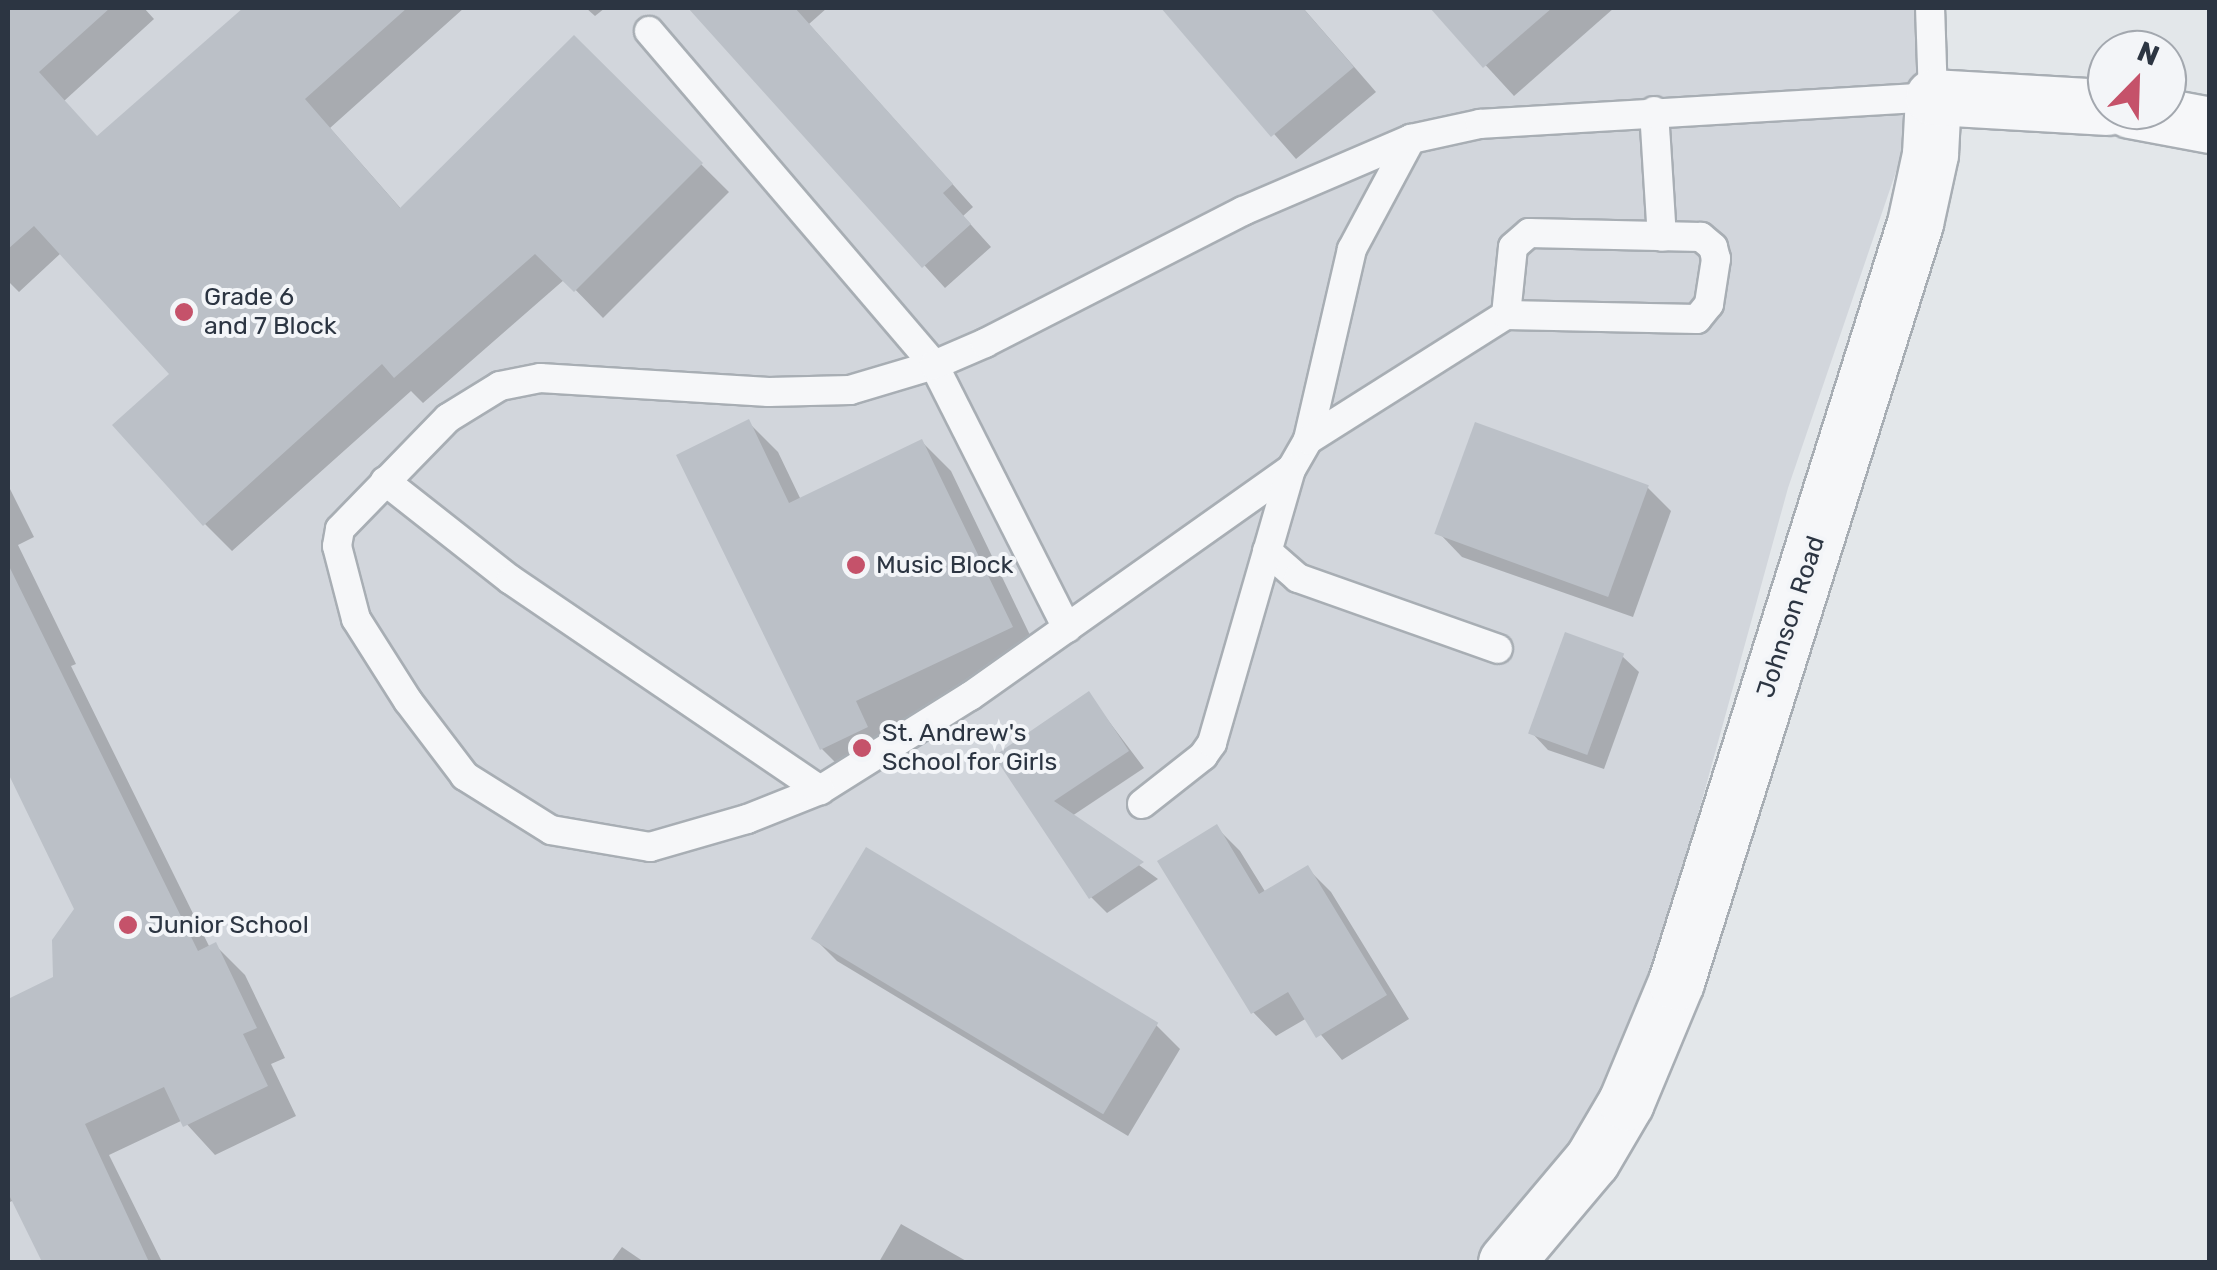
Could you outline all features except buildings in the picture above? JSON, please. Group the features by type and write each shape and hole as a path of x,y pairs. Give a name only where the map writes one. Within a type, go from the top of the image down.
{"street":[{"path":"1933,97 2087,105"},
{"name":"Johnson Road","path":"1506,1262 1592,1160 1626,1102 1676,982 1915,222 1930,154 1933,97"}],"lane":[{"path":"1291,469 970,696 820,790 747,819 650,847 551,830 466,776 408,701 356,619 336,546 340,529 352,513 448,418 500,386 540,378 769,392 850,390 934,365 1243,211 1410,139 1480,124 1654,110 1933,97 1930,8"},
{"path":"648,31 934,365 1066,628"},
{"path":"1654,110 1662,236"},
{"path":"1142,804 1203,756 1212,742 1291,469 1308,440 1352,249 1410,139"},
{"path":"1308,440 1506,316 1697,318 1709,304 1716,258 1709,242 1662,236 1522,235 1513,247 1506,316"},
{"path":"384,482 511,580 820,790"},
{"path":"1268,551 1298,578 1498,649"}],"shaded area":[{"name":"St. Andrew's School for Girls","path":"8,8 1933,8 1914,119 1788,488 1645,1007 1580,1130 1476,1262 8,1262"}],"place":[{"name":"Grade 6 and 7 Block","path":"184,312"},
{"name":"Music Block","path":"856,565"},
{"name":"St. Andrew's School for Girls","path":"862,748"},
{"name":"Junior School","path":"128,925"}]}
